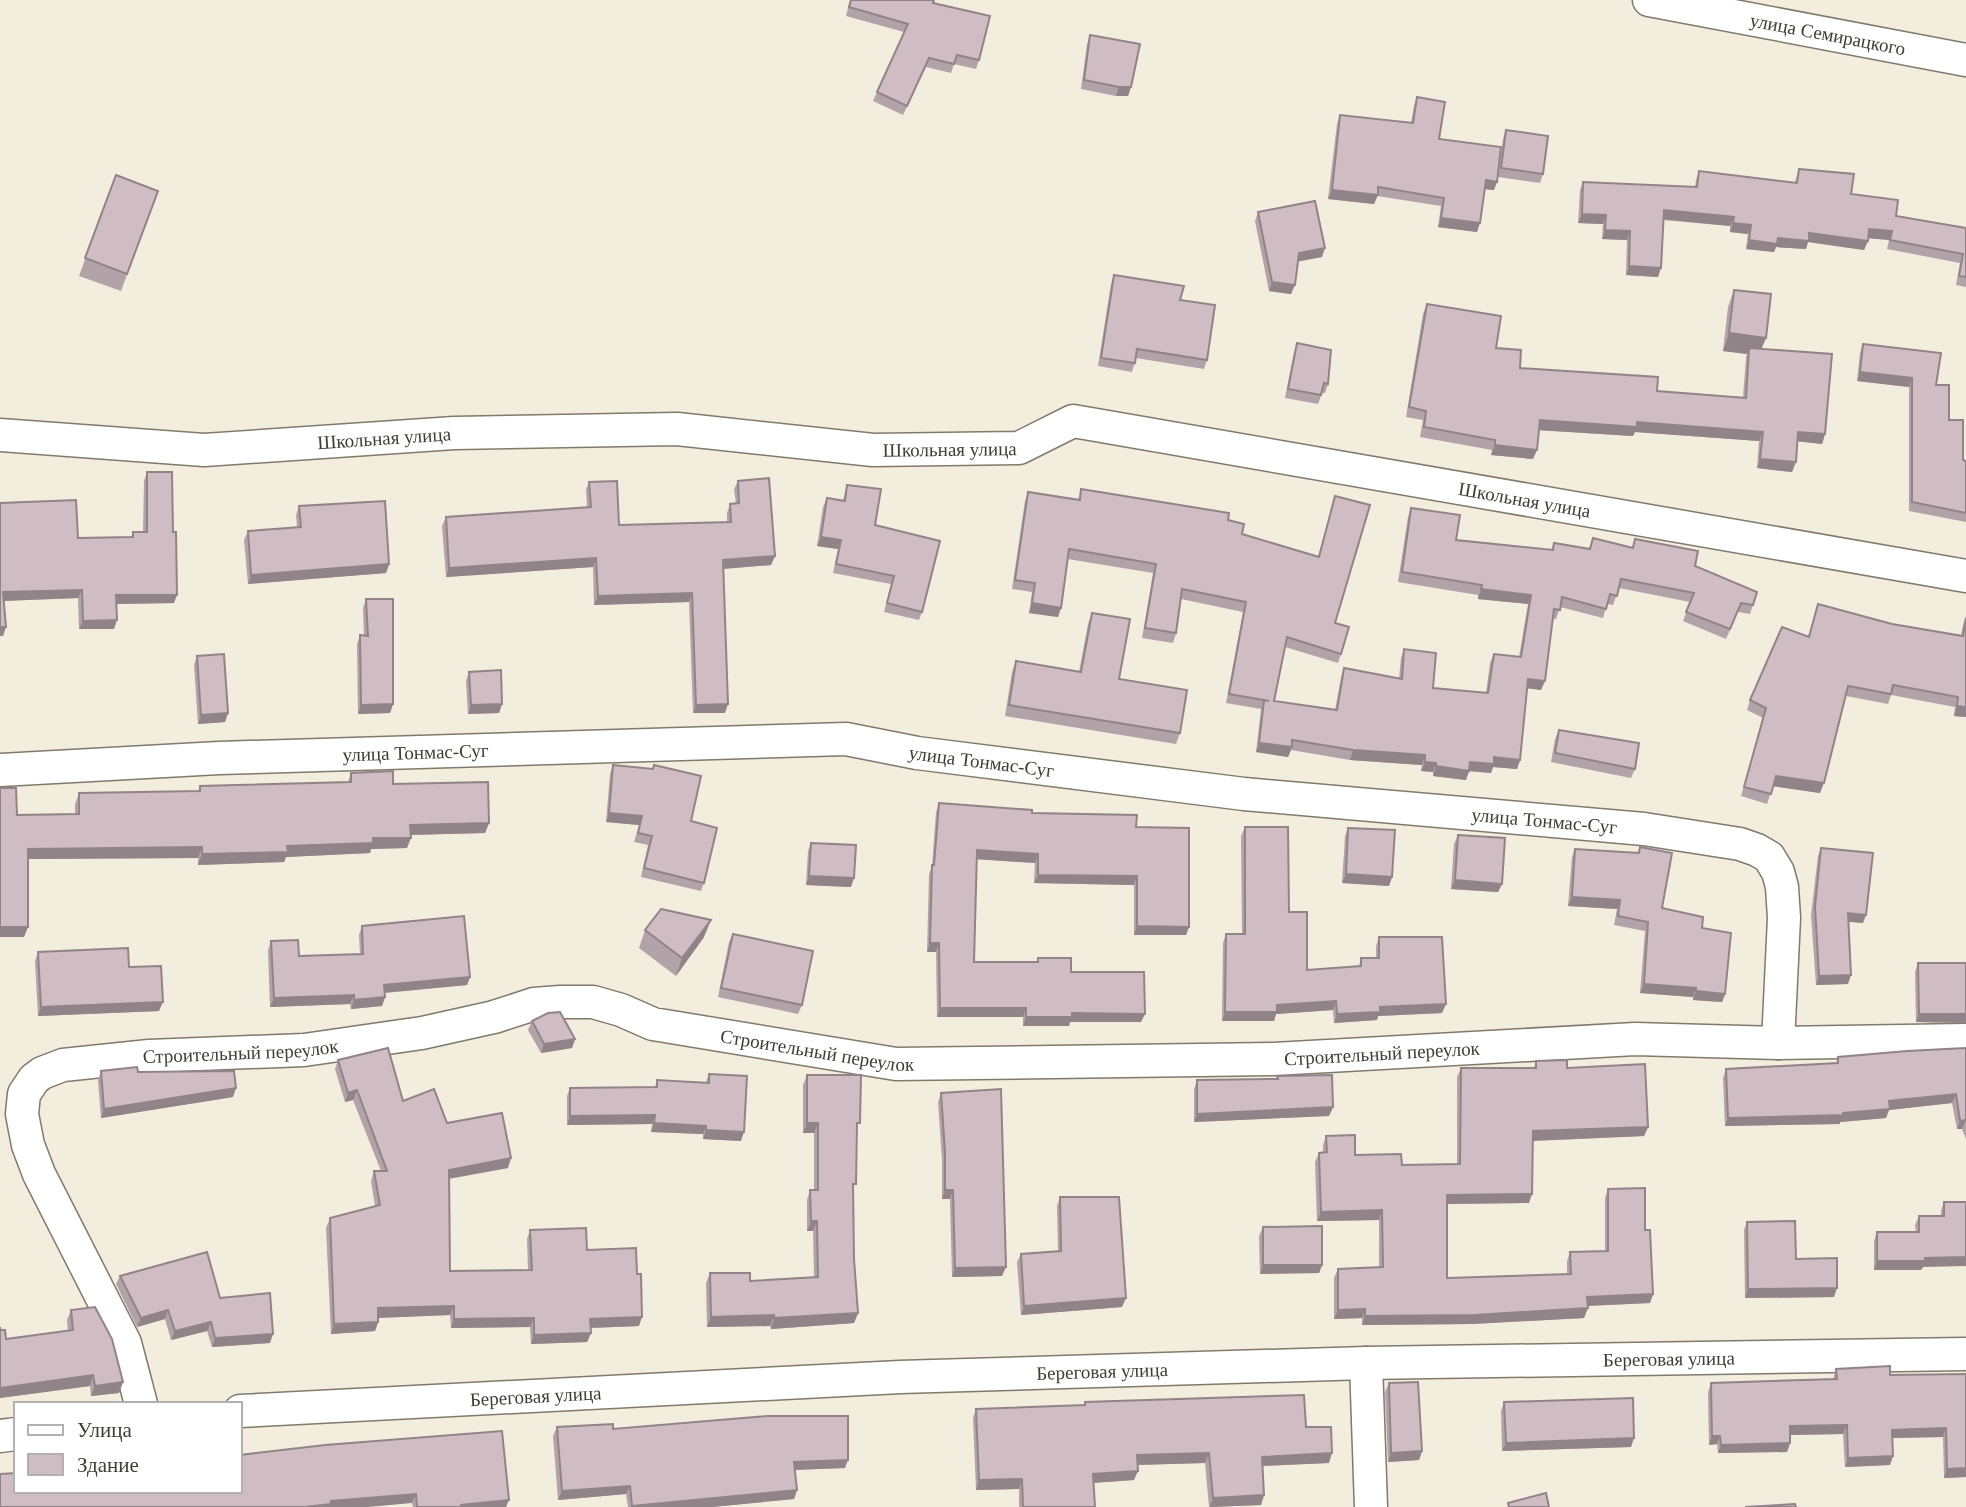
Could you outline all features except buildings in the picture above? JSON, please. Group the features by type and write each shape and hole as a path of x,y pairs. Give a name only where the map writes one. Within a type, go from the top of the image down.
{"street":[{"name":"улица Семирацкого","path":"1649,0 1966,60"},
{"name":"Школьная улица","path":"0,435 204,450 454,433 677,429 873,450 1019,448 1073,421 1966,576"},
{"name":"улица Тонмас-Суг","path":"0,770 233,757 846,739 917,753 1244,794 1644,829 1740,844 1769,857 1778,872 1782,887 1784,918 1778,1043"},
{"name":"Строительный переулок","path":"140,1402 125,1343 39,1174 28,1145 22,1114 23,1094 42,1073 63,1065 149,1056 304,1050 422,1033 494,1017 534,1004 560,1002 593,1002 621,1010 653,1024 895,1064 1274,1059 1635,1039 1778,1043 1966,1040"},
{"name":"Береговая улица","path":"242,1412 900,1377 1366,1363 1966,1354"},
{"path":"1366,1363 1371,1507"}]}
